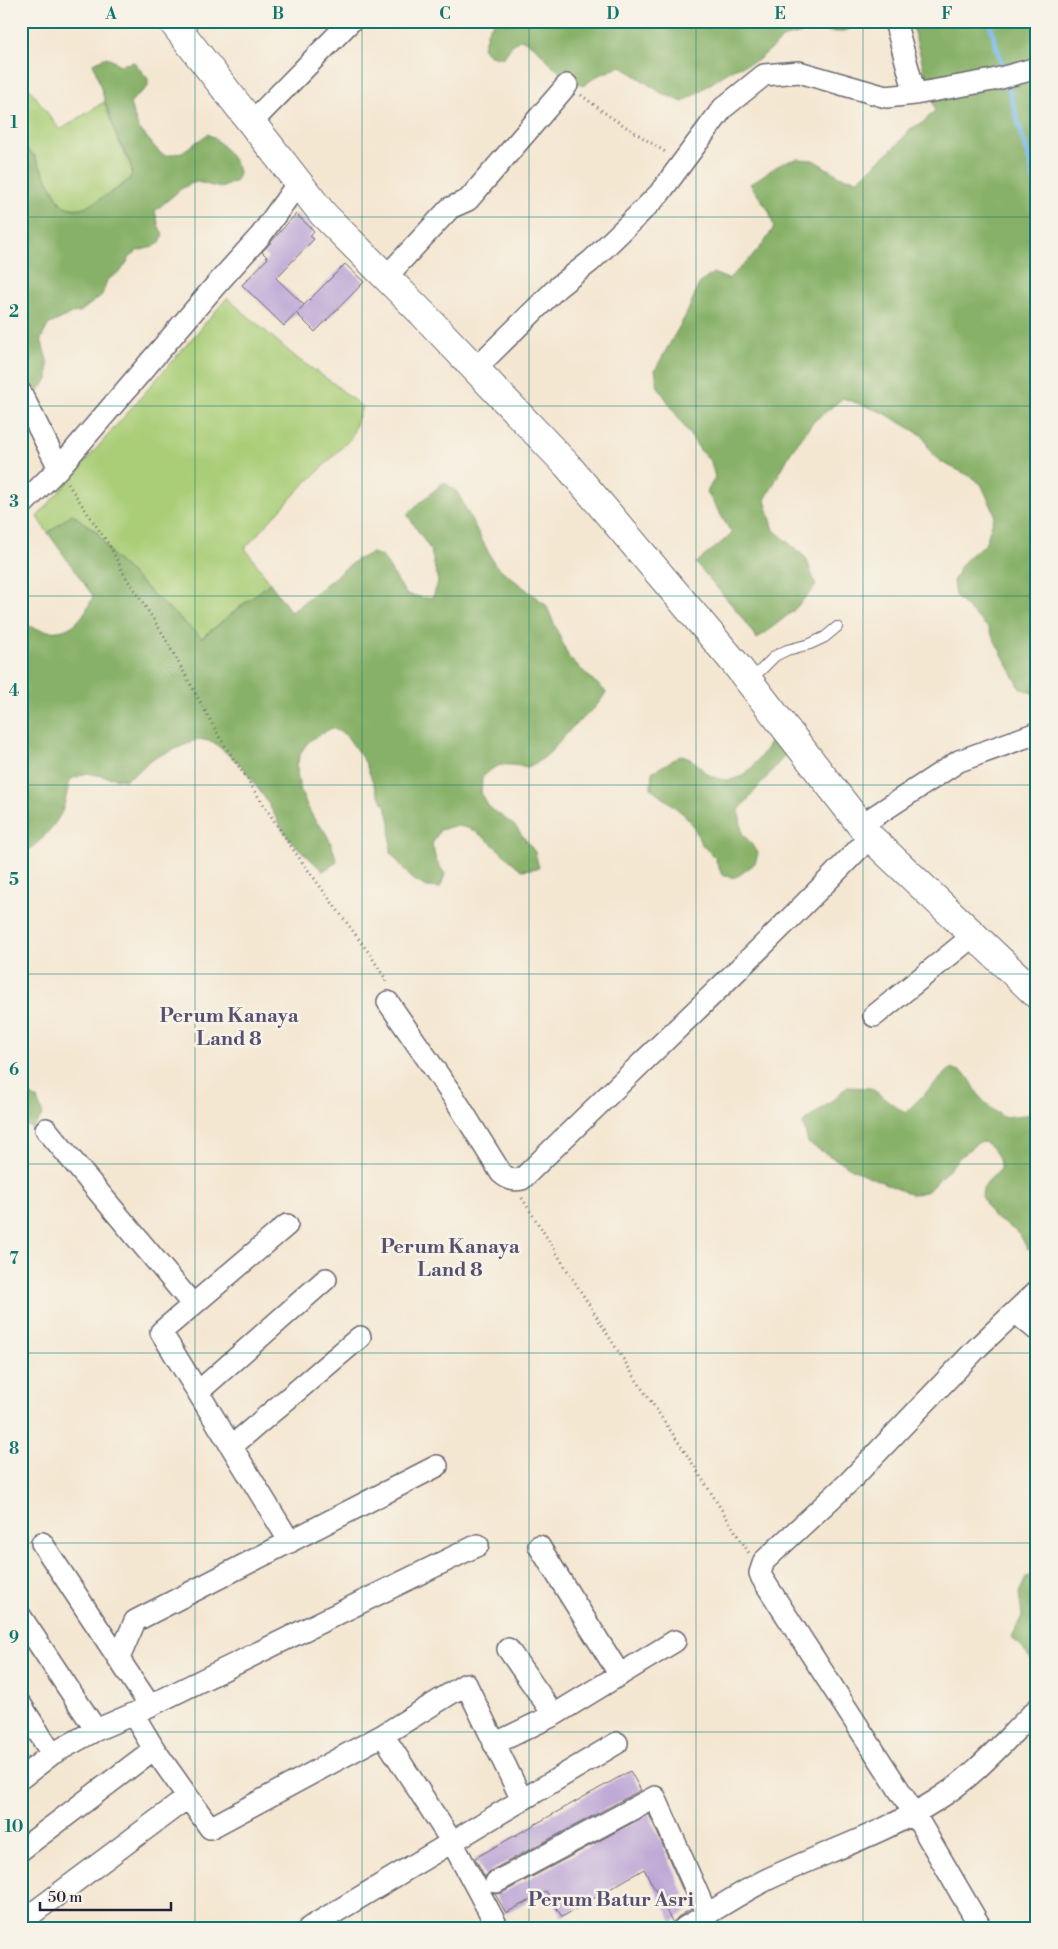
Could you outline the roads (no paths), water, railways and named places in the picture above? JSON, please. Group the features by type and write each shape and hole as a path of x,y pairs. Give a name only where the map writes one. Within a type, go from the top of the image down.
{"main road":[{"path":"172,21 323,214 567,465 750,681 865,831 1037,995"}],"street":[{"path":"251,123 351,21"},
{"path":"895,21 914,94"},
{"path":"475,369 558,288 591,262 659,194 723,108 764,75 799,72 886,97 993,80 1035,69"},
{"path":"386,277 450,208 468,200 567,85"},
{"path":"21,506 58,468 261,235 298,183"},
{"path":"21,394 58,468"},
{"path":"388,1002 455,1099 502,1173 508,1178 522,1179 628,1074 681,1026 865,831 959,761 1037,733"},
{"path":"874,1016 973,936"},
{"path":"46,1129 193,1305"},
{"path":"287,1225 161,1332 290,1542"},
{"path":"198,1392 326,1280"},
{"path":"981,1928 914,1814 760,1573 764,1561 849,1482 979,1346 1037,1291"},
{"path":"1015,1312 1037,1330"},
{"path":"232,1446 360,1337"},
{"path":"119,1658 136,1621 437,1466"},
{"path":"42,1543 119,1658 141,1710 154,1749 210,1828 383,1735 466,1684 522,1800"},
{"path":"21,1778 52,1754 96,1730 141,1710 478,1545"},
{"path":"539,1546 620,1675"},
{"path":"21,1617 96,1730"},
{"path":"494,1744 554,1715 675,1641"},
{"path":"508,1649 554,1715"},
{"path":"22,1708 52,1754"},
{"path":"684,1928 738,1894 914,1814 937,1800 968,1777 1037,1709"},
{"path":"383,1735 452,1842 490,1925"},
{"path":"309,1928 616,1743"},
{"path":"21,1850 154,1749"},
{"path":"496,1882 655,1797 707,1915"},
{"path":"21,1922 187,1798"}],"lane":[{"path":"750,681 775,656 825,637 837,627"}],"waterway":[{"path":"989,21 1004,72"},
{"path":"1006,80 1037,191"}],"district":[{"name":"Perum Kanaya Land 8","path":"229,1028"},
{"name":"Perum Kanaya Land 8","path":"450,1258"},
{"name":"Perum Batur Asri","path":"611,1900"}]}
